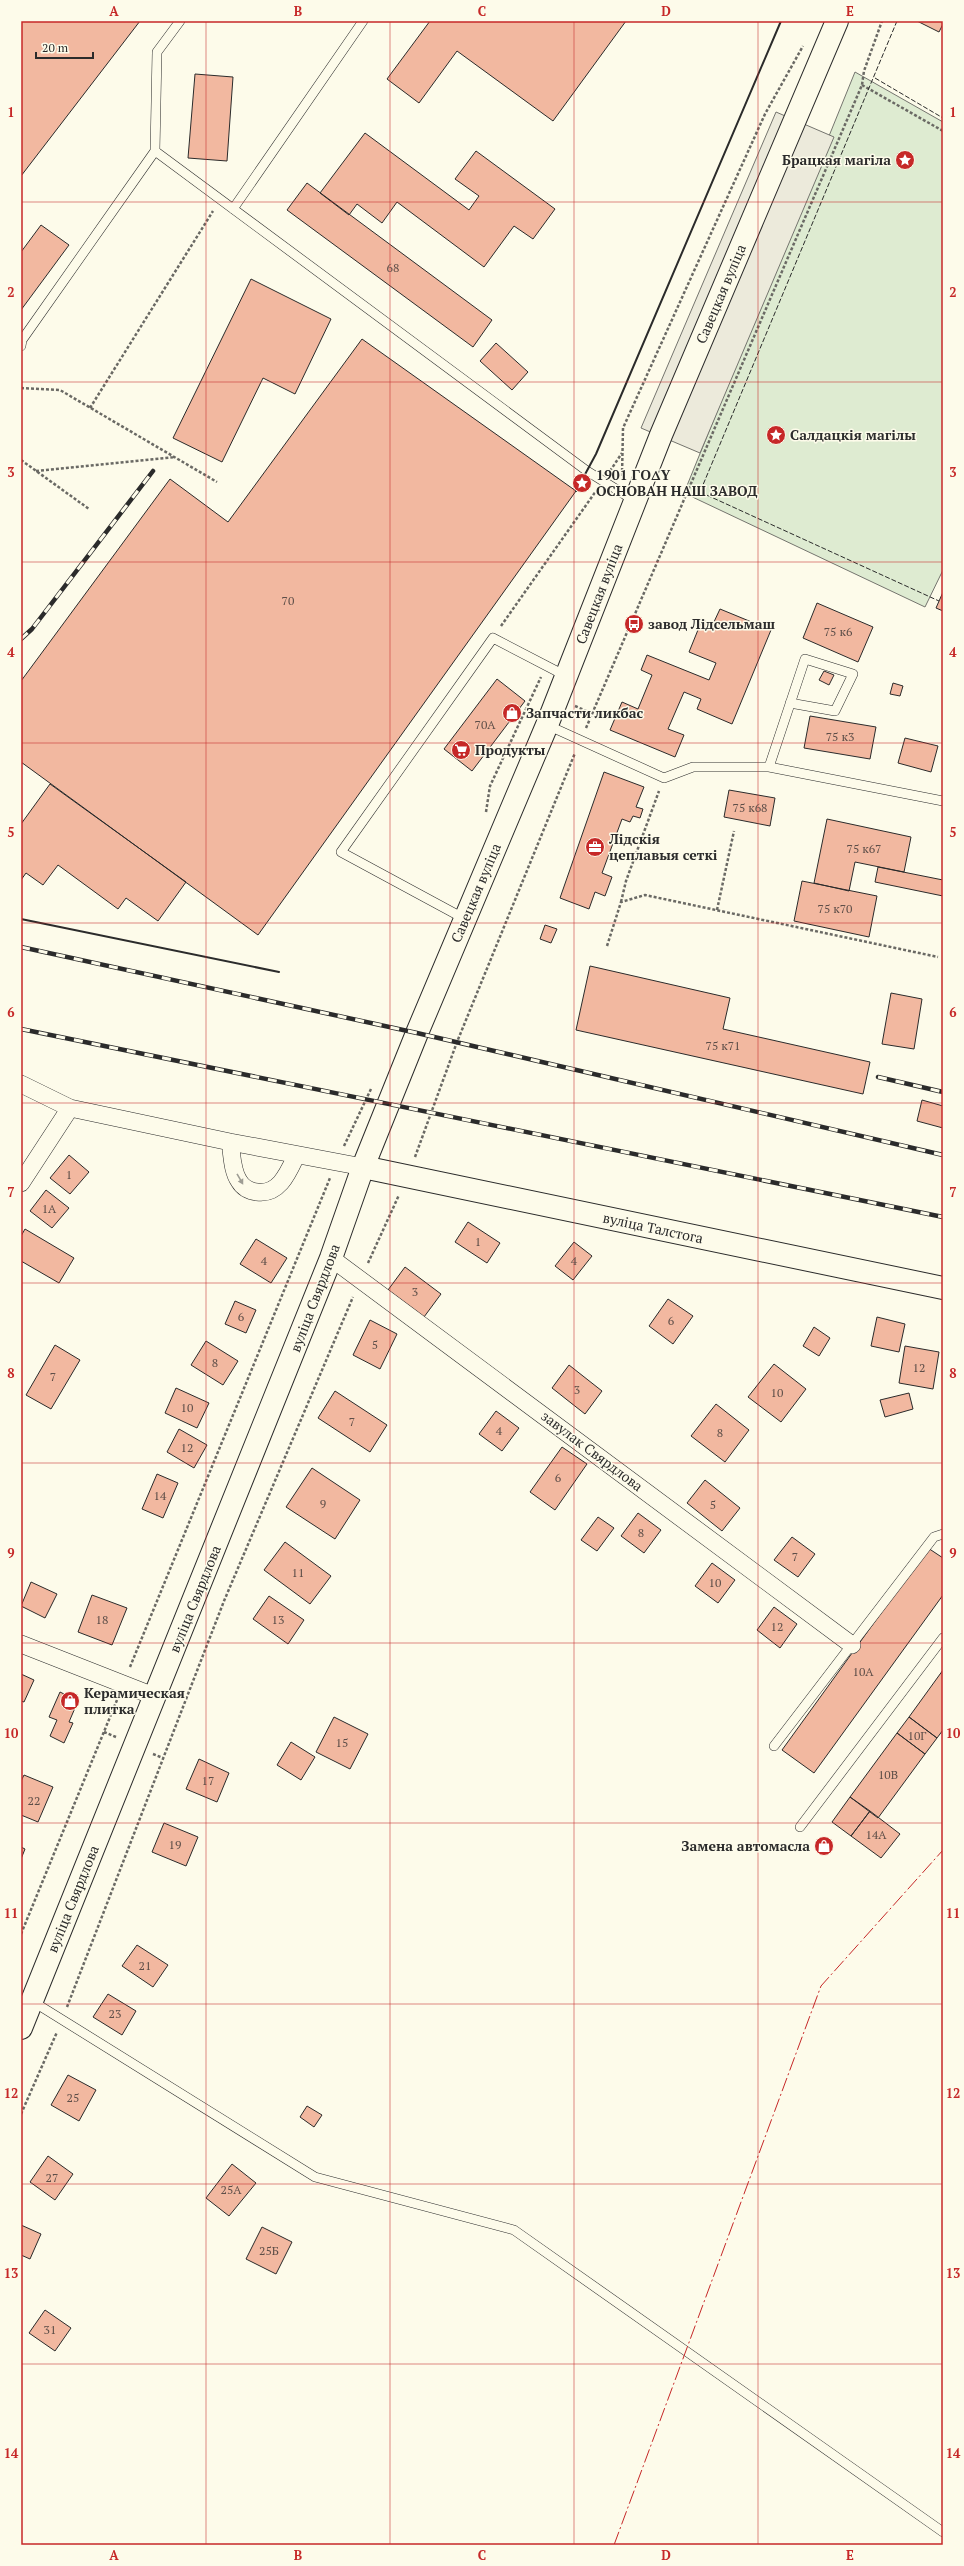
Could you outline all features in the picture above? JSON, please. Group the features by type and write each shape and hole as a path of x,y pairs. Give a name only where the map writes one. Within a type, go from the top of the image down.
{"main road":[{"name":"Савецкая вуліца","path":"363,1167 547,725 566,676 628,496 837,21"},
{"name":"вуліца Талстога","path":"363,1167 943,1288"},
{"name":"вуліца Свярдлова","path":"21,2028 156,1697 331,1258 363,1167"}],"street":[{"path":"21,1084 70,1108 296,1156 337,1161 363,1167"},
{"path":"21,1183 70,1108"},
{"path":"230,1142 239,1182 249,1191 265,1193 276,1188 287,1176 296,1156"},
{"name":"завулак Свярдлова","path":"331,1258 852,1645"},
{"path":"21,1644 156,1697"}],"lane":[{"path":"21,346 22,340 155,151 157,52 180,21"},
{"path":"234,209 363,21"},
{"path":"155,151 603,481 628,496"},
{"path":"465,919 341,852 493,638 566,676"},
{"path":"769,767 790,703 805,659 853,674 835,711 790,703"},
{"path":"547,725 664,778 693,767 769,767 943,801"},
{"path":"774,1746 934,1538 943,1534"},
{"path":"800,1827 943,1638"},
{"path":"32,2001 315,2177 514,2230 943,2532"}],"path":[{"path":"21,2114 62,2020 224,1601 361,1280 407,1177 457,1042 580,741 862,86 864,71 882,21"},
{"path":"628,496 622,453 624,428 765,114 806,39"},
{"path":"862,86 943,131"},
{"path":"90,408 220,199"},
{"path":"21,388 60,390 217,482"},
{"path":"493,638 622,453"},
{"path":"36,471 175,457"},
{"path":"21,460 89,509"},
{"path":"486,817 490,786 546,666"},
{"path":"607,946 626,881 664,778"},
{"path":"717,910 734,831"},
{"path":"621,902 644,896 938,957"},
{"path":"21,1934 337,1161 372,1085"}],"green space":[{"path":"855,72 943,122 943,570 925,607 684,493"}],"shaded area":[{"path":"776,112 834,137 700,453 641,428"}],"building":[{"path":"21,21 140,21 21,176"},
{"path":"430,21 626,21 553,121 457,51 419,103 387,79"},
{"path":"917,21 943,21 943,24 939,32"},
{"path":"195,74 233,77 227,161 188,158"},
{"path":"365,133 469,210 479,196 455,179 476,151 555,209 533,239 514,226 484,267 397,202 382,223 357,204 349,215 320,193"},
{"path":"307,183 492,320 473,347 287,210"},
{"path":"41,225 69,245 21,310 21,252"},
{"path":"251,279 331,319 295,394 263,378 222,462 173,438"},
{"path":"362,339 576,491 258,935 21,762 21,681 170,479 228,522"},
{"path":"496,343 528,372 512,390 480,361"},
{"path":"943,592 943,611 936,608"},
{"path":"817,603 873,627 858,662 803,638"},
{"path":"720,609 771,630 732,724 697,709 701,699 684,692 668,729 684,735 675,757 610,730 622,702 638,709 652,675 641,670 647,655 709,680 716,663 689,652 702,620 713,624"},
{"path":"824,671 834,675 829,685 819,680"},
{"path":"497,679 525,701 472,771 444,749"},
{"path":"893,683 903,686 900,696 890,694"},
{"path":"810,716 876,727 870,759 804,748"},
{"path":"905,738 938,746 931,772 898,763"},
{"name":"Лідскія цеплавыя сеткі","path":"604,772 644,787 636,807 643,809 640,818 633,816 630,822 622,819 602,873 612,877 605,896 595,892 589,909 560,898"},
{"path":"50,784 186,882 158,921 126,898 118,909 58,865 43,885 26,873 21,880 21,824"},
{"path":"729,790 775,798 770,826 724,817"},
{"path":"827,819 911,837 904,872 855,862 849,891 814,883"},
{"path":"878,867 943,880 943,896 875,882"},
{"path":"802,881 877,896 869,937 794,921"},
{"path":"545,925 557,929 551,943 540,939"},
{"path":"590,966 730,998 723,1029 870,1062 863,1094 576,1030"},
{"path":"891,993 922,999 914,1049 882,1044"},
{"path":"922,1100 943,1106 943,1128 917,1121"},
{"path":"69,1155 89,1172 70,1194 50,1178"},
{"path":"46,1190 69,1208 52,1228 30,1211"},
{"path":"468,1222 500,1243 487,1263 455,1242"},
{"path":"25,1229 74,1258 59,1283 21,1261 21,1236"},
{"path":"256,1239 287,1258 271,1283 240,1264"},
{"path":"574,1242 592,1256 573,1280 555,1266"},
{"path":"405,1267 441,1294 424,1317 388,1290"},
{"path":"668,1299 693,1316 673,1344 649,1326"},
{"path":"235,1301 256,1310 246,1333 225,1324"},
{"path":"877,1317 905,1324 899,1352 871,1346"},
{"path":"370,1320 397,1334 380,1369 353,1355"},
{"path":"814,1327 830,1338 819,1356 803,1346"},
{"path":"206,1341 238,1361 223,1385 191,1365"},
{"path":"55,1345 80,1360 51,1409 26,1395"},
{"path":"905,1346 939,1352 933,1389 899,1383"},
{"path":"774,1364 806,1389 781,1422 748,1397"},
{"path":"569,1365 602,1391 585,1414 552,1388"},
{"path":"176,1388 209,1403 197,1428 165,1413"},
{"path":"335,1391 387,1425 370,1452 318,1418"},
{"path":"909,1393 913,1409 885,1417 880,1400"},
{"path":"716,1404 749,1430 725,1462 691,1436"},
{"path":"496,1411 519,1428 502,1451 479,1434"},
{"path":"179,1429 207,1445 194,1468 167,1452"},
{"path":"562,1447 587,1464 555,1510 530,1492"},
{"path":"312,1468 360,1500 335,1539 286,1507"},
{"path":"157,1474 178,1483 163,1518 142,1509"},
{"path":"705,1480 740,1508 722,1531 687,1503"},
{"path":"638,1513 661,1530 644,1553 621,1536"},
{"path":"598,1517 614,1528 597,1551 581,1540"},
{"path":"792,1537 815,1554 798,1577 774,1560"},
{"path":"285,1542 331,1576 310,1604 264,1570"},
{"path":"928,1548 943,1558 943,1595 814,1773 782,1750"},
{"path":"712,1563 735,1580 718,1603 695,1586"},
{"path":"31,1582 57,1594 45,1618 21,1606"},
{"path":"92,1595 127,1608 112,1645 78,1632"},
{"path":"269,1596 304,1620 288,1644 253,1619"},
{"path":"774,1607 797,1624 780,1648 757,1630"},
{"path":"943,1670 943,1730 937,1738 909,1717"},
{"path":"21,1674 34,1680 24,1702 21,1701"},
{"path":"60,1692 78,1701 69,1722 73,1723 64,1743 50,1736 57,1720 49,1717"},
{"path":"334,1717 368,1734 350,1769 316,1752"},
{"path":"909,1717 937,1738 925,1754 897,1733"},
{"path":"897,1733 925,1754 878,1818 850,1797"},
{"path":"291,1742 315,1757 301,1780 277,1765"},
{"path":"199,1759 229,1773 217,1802 186,1789"},
{"path":"24,1775 53,1787 38,1822 21,1815 21,1781"},
{"path":"850,1797 870,1811 851,1836 832,1822"},
{"path":"870,1811 900,1834 881,1858 851,1836"},
{"path":"164,1823 198,1837 186,1866 152,1852"},
{"path":"21,1847 25,1849 21,1859"},
{"path":"137,1945 168,1965 153,1987 122,1966"},
{"path":"108,1994 136,2011 122,2035 93,2017"},
{"path":"68,2075 96,2090 79,2121 51,2105"},
{"path":"307,2106 322,2115 314,2127 300,2117"},
{"path":"48,2156 73,2174 55,2200 30,2182"},
{"path":"232,2164 256,2183 229,2216 206,2198"},
{"path":"21,2225 41,2234 30,2259 21,2255"},
{"path":"262,2227 292,2242 276,2274 246,2259"},
{"path":"45,2310 71,2328 55,2351 29,2333"}],"railway":[{"path":"21,639 32,629 153,471"},
{"path":"21,947 417,1033 943,1155"},
{"path":"21,1029 943,1217"},
{"path":"878,1077 943,1092"}],"fence":[{"path":"897,21 700,492 939,601"},
{"path":"875,78 943,118"}],"wall":[{"path":"576,491 596,454 781,21"},
{"path":"21,919 279,972"}],"power":[{"path":"614,2545 821,1986 943,1850"}],"place":[{"name":"Брацкая магіла","path":"905,160"},
{"name":"Салдацкія магілы","path":"776,435"},
{"name":"1901 ΓΟΔΥ ОСНОВАН НАШ ЗАВОД","path":"582,483"},
{"name":"завод Лідсельмаш","path":"634,624"},
{"name":"Запчасти ликбас","path":"512,713"},
{"name":"Продукты","path":"461,750"},
{"name":"Лідскія цеплавыя сеткі","path":"595,847"},
{"name":"Керамическая плитка","path":"70,1701"},
{"name":"Замена автомасла","path":"824,1846"}]}
